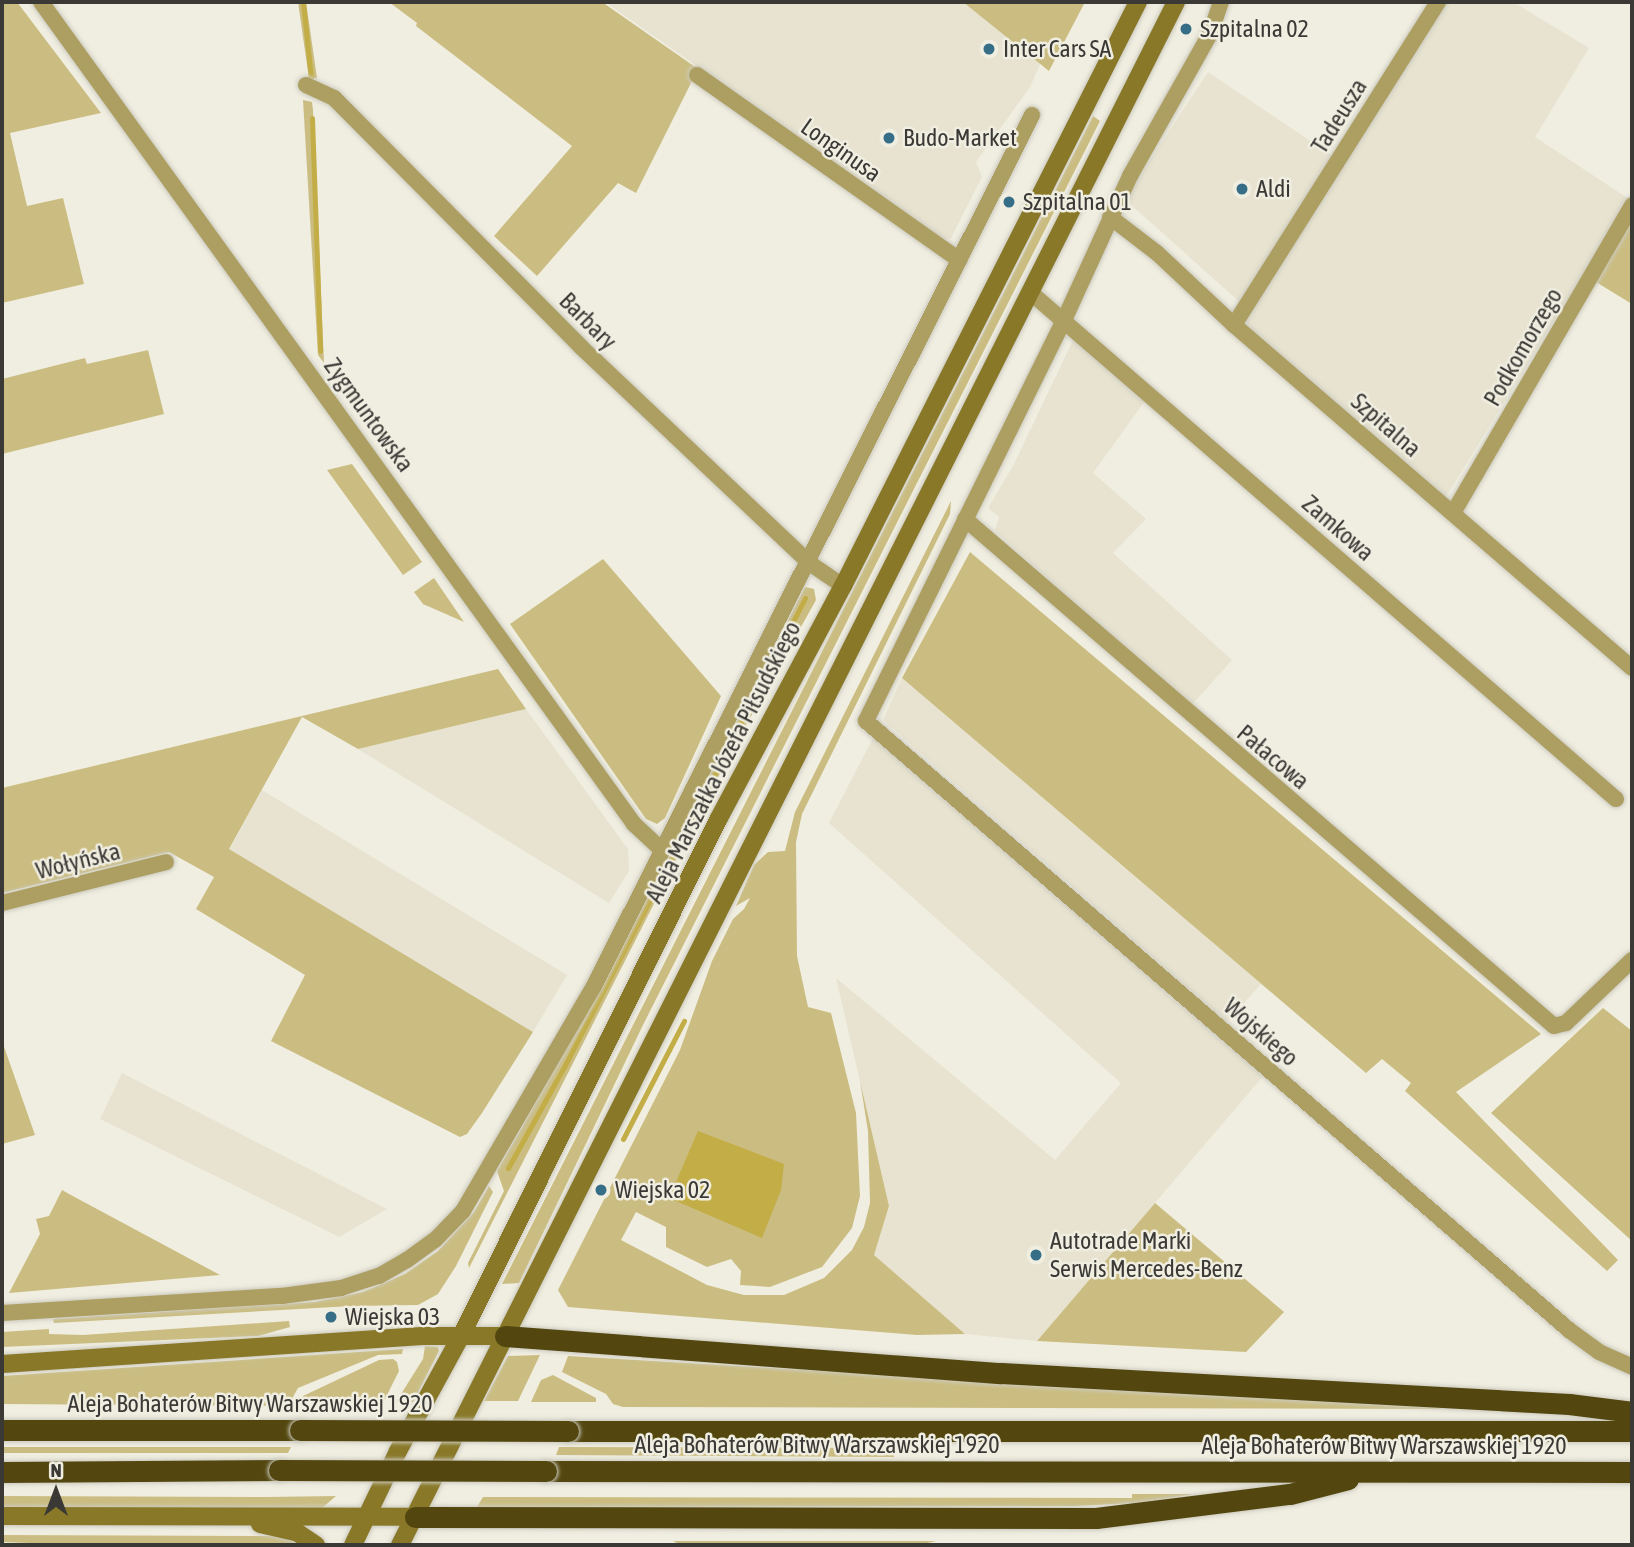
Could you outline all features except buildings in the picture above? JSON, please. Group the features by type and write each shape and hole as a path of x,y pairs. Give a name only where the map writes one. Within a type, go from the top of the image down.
{"highway":[{"path":"505,1336 1001,1373 1569,1404 1632,1412"},
{"name":"Aleja Bohaterów Bitwy Warszawskiej 1920","path":"2,1430 1632,1431"},
{"name":"Aleja Bohaterów Bitwy Warszawskiej 1920","path":"2,1472 1632,1472"},
{"path":"415,1517 1096,1518 1290,1494 1377,1472"}],"main road":[{"name":"Aleja Marszałka Józefa Piłsudskiego","path":"353,1545 398,1451 462,1334 719,818 843,586 1138,2"},
{"path":"400,1545 1176,2"},
{"name":"Aleja Bohaterów Bitwy Warszawskiej 1920","path":"2,1364 462,1334 505,1336"},
{"path":"2,1516 415,1517"},
{"path":"230,1517 298,1533 316,1545"}],"street":[{"name":"Zygmuntowska","path":"41,2 634,824 662,850"},
{"path":"965,519 1064,320 1110,217 1210,34 1221,2"},
{"name":"Tadeusza","path":"1234,325 1438,2"},
{"name":"Longinusa","path":"697,75 959,260"},
{"name":"Barbary","path":"306,85 334,98 581,347 808,562 843,586"},
{"name":"Aleja Marszałka Józefa Piłsudskiego","path":"2,1313 314,1293 379,1276 420,1252 463,1211 594,986 1032,115"},
{"name":"Podkomorzego","path":"1453,513 1632,205"},
{"name":"Szpitalna","path":"1110,217 1157,253 1234,325 1631,664"},
{"name":"Zamkowa","path":"1030,292 1616,799"},
{"name":"Wojskiego","path":"965,519 866,721 1569,1330 1612,1359 1632,1367"},
{"name":"Pałacowa","path":"965,519 1198,723 1554,1026 1566,1023 1632,960"},
{"name":"Wołyńska","path":"2,903 166,862"}],"shaded area":[{"path":"2,2 17,2 101,113 10,133 27,206 63,198 84,284 2,303"},
{"path":"298,2 306,2 317,78 309,79"},
{"path":"389,2 602,2 698,69 636,193 618,183 537,276 494,236 572,146 416,26 417,23"},
{"path":"605,2 963,2 1041,62 1030,87 976,162 982,177 951,238 944,239"},
{"path":"963,2 1085,2 1049,71"},
{"path":"1445,2 1513,2 1589,48 1535,137 1629,199 1442,503 1234,325"},
{"path":"1208,72 1337,159 1243,305 1129,203 1130,191"},
{"path":"303,100 312,102 313,110 324,363 318,355"},
{"path":"1093,116 1100,121 643,1025 519,1283 502,1284"},
{"path":"1632,221 1632,304 1596,282"},
{"path":"1075,336 1147,398 1093,473 1146,519 1113,553 1232,660 1190,707 995,530 999,517 988,508 1014,464"},
{"path":"148,350 164,414 2,454 2,379 85,358 87,364"},
{"path":"352,464 422,562 403,575 327,470"},
{"path":"951,501 950,514 802,814 796,842 797,956 808,1007 831,1013 856,1113 860,1196 852,1228 822,1267 770,1287 740,1285 741,1271 731,1259 707,1267 666,1247 666,1227 636,1212 621,1240 707,1285 744,1295 784,1295 824,1278 852,1250 864,1227 870,1203 868,1131 860,1081 889,1206 874,1255 965,1334 917,1335 568,1307 558,1290 680,1050 712,961 733,919 744,909 750,898 736,906 754,865 768,852 785,851 795,812"},
{"path":"970,552 1541,1034 1456,1092 1618,1260 1607,1271 1405,1091 1411,1083 1382,1059 1366,1073 902,678"},
{"path":"603,559 721,696 665,818 657,824 646,819 510,624"},
{"path":"434,578 464,622 423,604 414,592"},
{"path":"805,587 814,589 816,600 729,756 469,1268 468,1263 504,1191 497,1171 598,994"},
{"path":"498,669 526,709 358,749 302,717 229,849 533,1032 467,1134 460,1137 271,1041 305,975 196,909 214,877 169,852 2,893 2,788"},
{"path":"902,678 1261,984 1227,1022 883,720"},
{"path":"526,709 628,849 629,871 609,903 358,749"},
{"path":"874,736 1196,1014 1208,1028 1213,1029 1265,1074 1037,1341 965,1334 874,1255 889,1206 836,978 1055,1160 1121,1083 829,823"},
{"path":"262,790 567,975 533,1032 229,850"},
{"path":"1603,1008 1632,1031 1632,1241 1491,1113"},
{"path":"2,1041 35,1135 2,1144"},
{"path":"122,1073 387,1209 339,1237 100,1119"},
{"path":"698,1131 784,1164 781,1190 762,1238 669,1198"},
{"path":"489,1186 493,1192 456,1266 438,1294 418,1305 352,1306 54,1323 53,1319 315,1302 363,1292 405,1274 438,1251 474,1212"},
{"path":"62,1190 220,1275 9,1293 40,1234 36,1219 49,1216"},
{"path":"1155,1203 1284,1312 1246,1352 1037,1341"},
{"path":"289,1321 290,1327 258,1336 2,1347 2,1332 49,1329 49,1334 83,1335"},
{"path":"425,1346 438,1347 439,1351 413,1402 396,1402 423,1359"},
{"path":"403,1349 402,1354 378,1355 298,1388 288,1406 2,1404 2,1376"},
{"path":"540,1355 518,1401 484,1401 508,1356"},
{"path":"568,1356 1444,1409 623,1407 613,1404 606,1394 562,1372"},
{"path":"393,1359 397,1362 399,1371 384,1401 304,1402 303,1396 379,1360"},
{"path":"553,1375 596,1398 596,1402 531,1402 541,1380"},
{"path":"2,1447 291,1447 288,1453 2,1453"},
{"path":"559,1447 894,1448 894,1457 556,1455"},
{"path":"1132,1494 1194,1494 1137,1503 1075,1506 477,1507 483,1497 1132,1498"},
{"path":"2,1496 336,1496 322,1508 2,1507"},
{"path":"2,1535 279,1536 302,1545 83,1545 2,1542"},
{"path":"673,1541 936,1541 919,1545 681,1545"}],"waterway":[{"path":"303,2 311,78"},
{"path":"312,118 320,351"},
{"path":"508,1168 565,1065 805,598"},
{"path":"623,1139 684,1021"}],"place":[{"name":"Szpitalna 02","path":"1186,29"},
{"name":"Inter Cars SA","path":"989,49"},
{"name":"Budo-Market","path":"889,138"},
{"name":"Aldi","path":"1242,189"},
{"name":"Szpitalna 01","path":"1009,202"},
{"name":"Wiejska 02","path":"601,1190"},
{"name":"Autotrade Marki Serwis Mercedes-Benz","path":"1036,1255"},
{"name":"Wiejska 03","path":"331,1317"}]}
